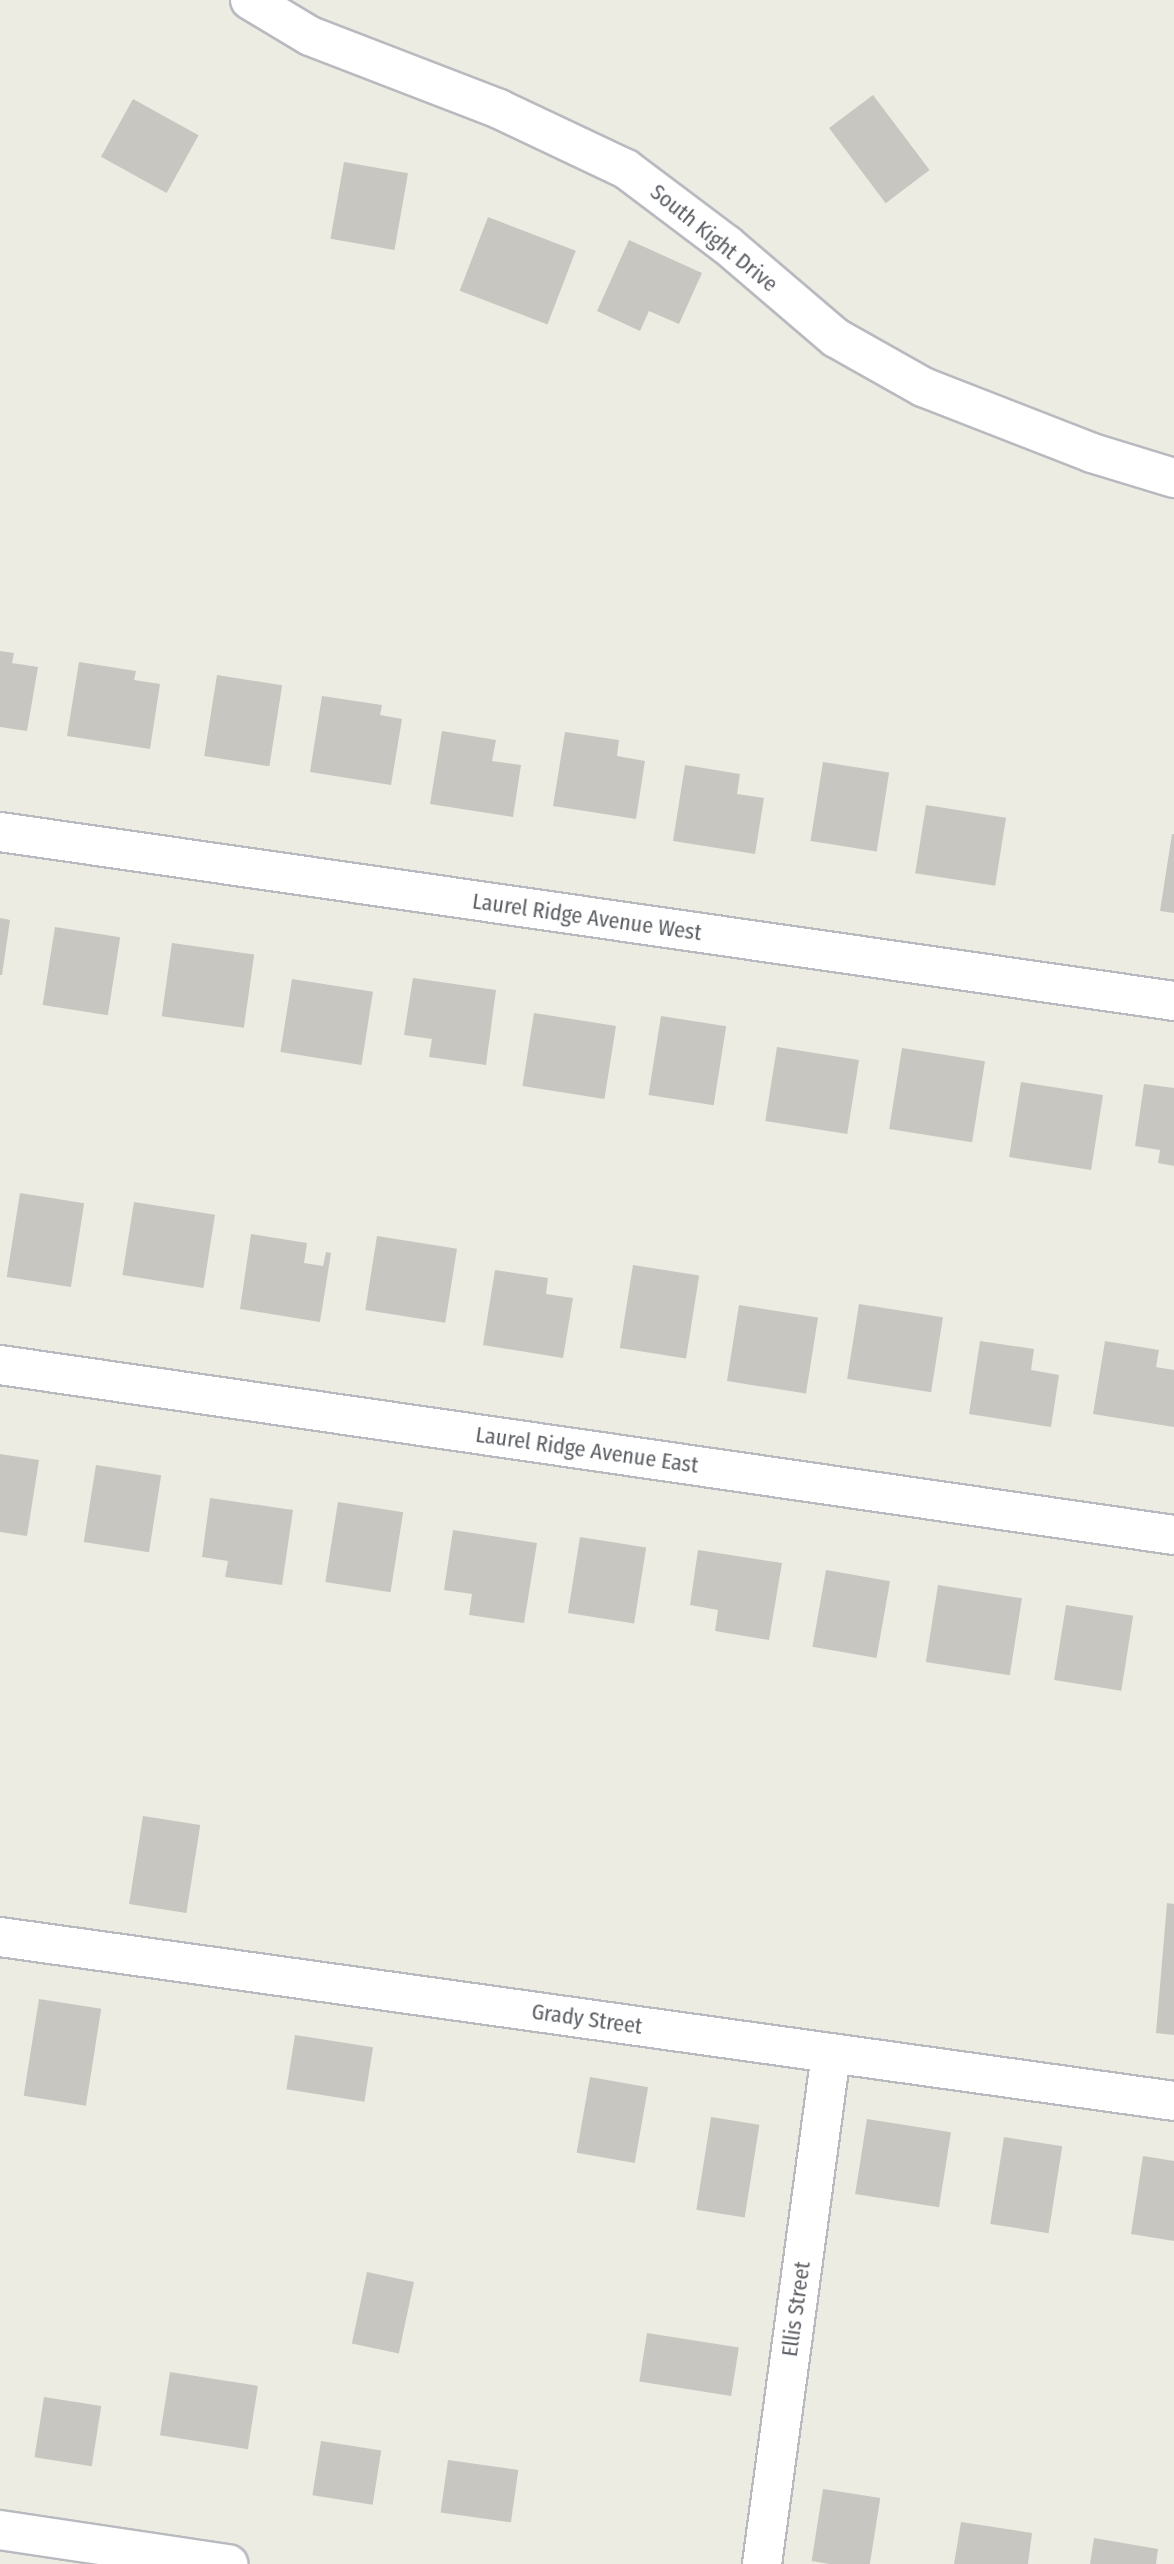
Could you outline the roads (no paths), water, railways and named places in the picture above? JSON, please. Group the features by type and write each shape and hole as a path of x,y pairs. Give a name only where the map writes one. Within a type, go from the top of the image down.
{"street":[{"name":"South Kight Drive","path":"250,0 310,36 499,109 626,169 727,245 836,338 923,387 1092,453 1174,478"},
{"name":"Laurel Ridge Avenue West","path":"0,832 1174,1001"},
{"name":"Laurel Ridge Avenue East","path":"0,1365 1174,1535"},
{"name":"Grady Street","path":"0,1937 1174,2101"},
{"name":"Ellis Street","path":"762,2564 831,2054"},
{"path":"0,2530 228,2564"}]}
